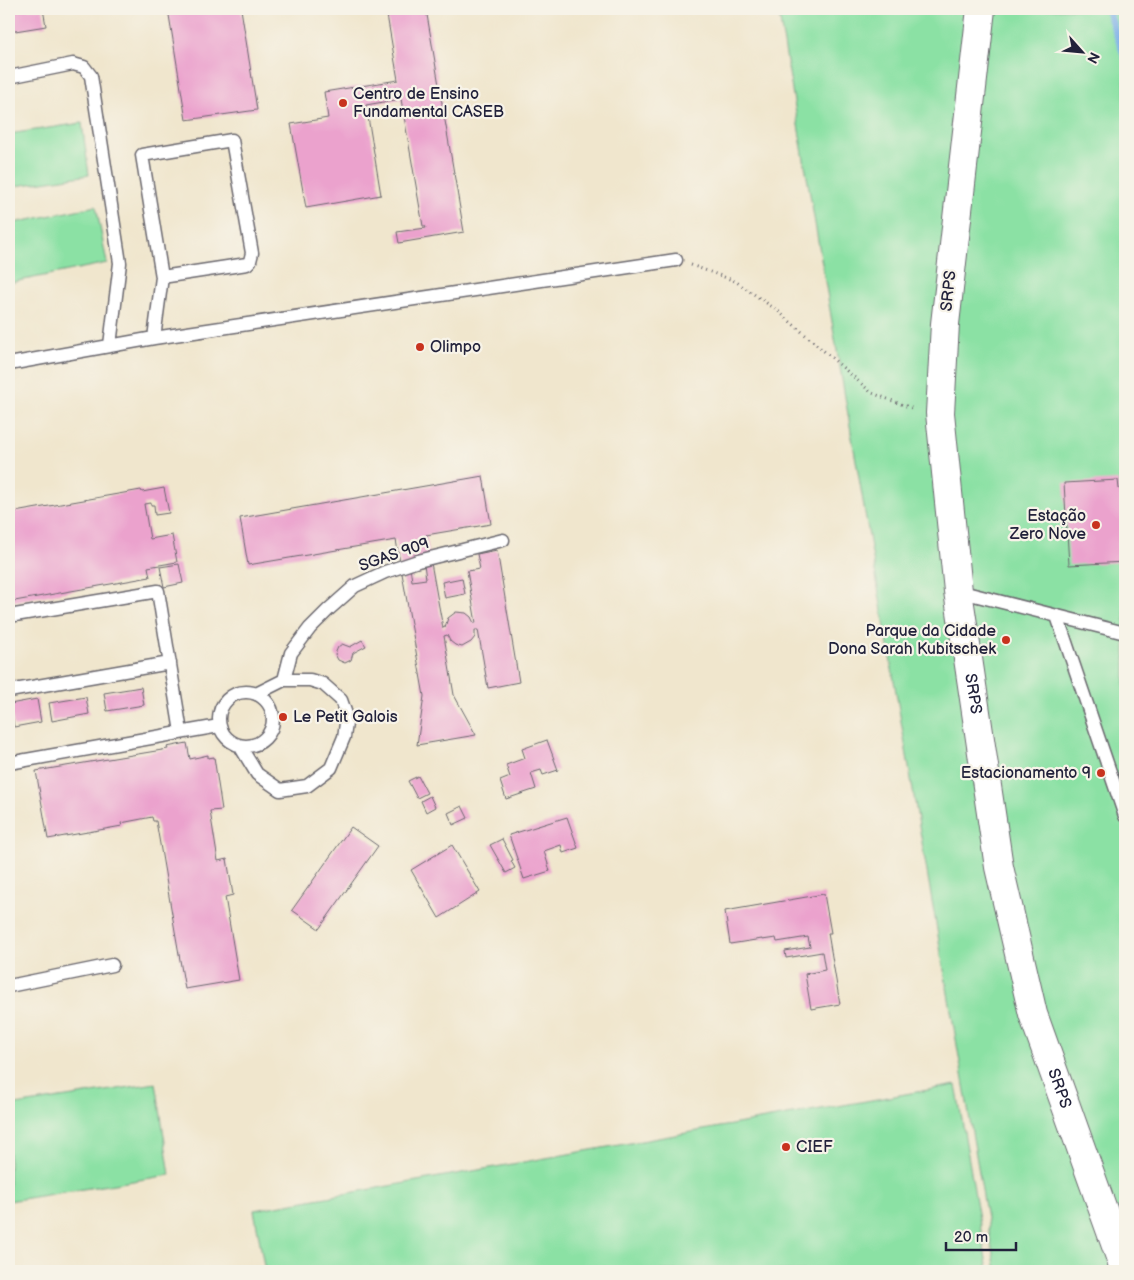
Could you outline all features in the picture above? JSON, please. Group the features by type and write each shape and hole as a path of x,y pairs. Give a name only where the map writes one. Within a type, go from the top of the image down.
{"main road":[{"name":"SRPS","path":"980,9 945,324 940,413 958,591 999,867 1033,1014 1125,1271"}],"lane":[{"path":"9,77 73,64 84,67 91,76 120,263 110,346"},
{"path":"154,338 162,277 142,155 232,140 252,253 250,261 246,264 162,277"},
{"path":"9,364 154,338 676,260"},
{"name":"SGAS 909","path":"284,680 291,654 310,628 355,586 385,572 418,561 503,540"},
{"path":"9,616 158,591 182,732"},
{"path":"958,591 1125,633"},
{"path":"1057,616 1125,816"},
{"path":"9,691 170,663"},
{"path":"240,746 257,774 280,790 307,786 332,768 344,737 347,717 341,700 323,684 310,680 284,680 256,694"},
{"path":"236,693 256,694 264,699 270,707 273,717 272,727 260,743 240,746 231,742 219,726 221,707 236,693"},
{"path":"9,763 219,726"},
{"path":"9,986 112,964"}],"path":[{"path":"676,260 734,281 764,301 872,393 915,409 940,413"}],"green space":[{"name":"Parque da Cidade Dona Sarah Kubitschek","path":"778,9 1125,9 1125,1271 996,1271"},
{"path":"82,123 89,175 9,187 9,134"},
{"path":"96,206 107,263 9,283 9,224"},
{"path":"156,1083 170,1175 9,1201 9,1106"},
{"name":"CIEF","path":"956,1085 988,1271 265,1271 254,1210"}],"building":[{"path":"9,9 43,9 46,26 9,32"},
{"path":"168,9 241,9 257,110 186,120"},
{"path":"386,9 426,9 464,232 399,243 397,232 426,228 423,226 401,99 366,105 381,195 306,208 291,124 328,118 324,92 398,80"},
{"path":"483,476 491,524 426,535 443,628 448,618 456,612 466,613 476,623 467,571 480,569 477,554 497,550 519,682 488,688 478,630 475,630 475,637 471,642 462,647 450,641 447,635 444,636 454,695 476,735 417,745 424,696 396,540 248,565 240,518","holes":["424,564 426,579 412,581 410,567"]},
{"name":"Estação Zero Nove","path":"1118,480 1119,489 1125,488 1125,562 1069,565 1064,483"},
{"path":"164,488 169,513 155,515 154,505 151,505 151,503 144,504 150,539 172,535 177,562 148,567 150,577 9,602 9,513 141,490 142,492"},
{"path":"179,564 183,583 164,587 160,567"},
{"path":"462,578 465,594 445,598 442,582"},
{"path":"362,640 366,646 353,653 351,660 345,663 338,660 335,654 338,647 342,644 350,647"},
{"path":"141,687 144,705 107,711 104,693"},
{"path":"86,697 89,714 52,721 49,703"},
{"path":"37,699 41,722 14,727 10,704"},
{"path":"547,740 558,770 543,775 541,770 531,773 536,789 506,799 500,781 510,777 506,765 525,758 522,749"},
{"path":"187,743 190,759 208,755 208,758 214,757 222,810 210,811 218,861 227,859 233,895 225,897 239,980 185,989 156,821 153,821 152,817 121,823 122,826 48,839 36,771 168,749 167,747"},
{"path":"418,776 427,793 417,798 408,781"},
{"path":"430,796 435,807 426,812 421,801"},
{"path":"462,806 468,818 453,825 448,813"},
{"path":"567,817 578,848 563,853 561,845 544,851 550,871 524,879 509,835"},
{"path":"351,827 378,846 319,929 292,910"},
{"path":"502,839 515,868 506,873 490,845"},
{"path":"452,845 480,892 439,918 411,870"},
{"path":"824,894 831,933 828,933 840,1004 811,1009 805,974 825,970 822,952 786,958 785,951 810,947 808,937 777,942 776,938 730,944 725,911"}],"waterway":[{"path":"1107,9 1125,57"}],"place":[{"name":"Centro de Ensino Fundamental CASEB","path":"343,103"},
{"name":"Olimpo","path":"420,347"},
{"name":"Estação Zero Nove","path":"1096,525"},
{"name":"Parque da Cidade Dona Sarah Kubitschek","path":"1006,640"},
{"name":"Le Petit Galois","path":"283,717"},
{"name":"Estacionamento 9","path":"1101,773"},
{"name":"CIEF","path":"786,1147"}]}
